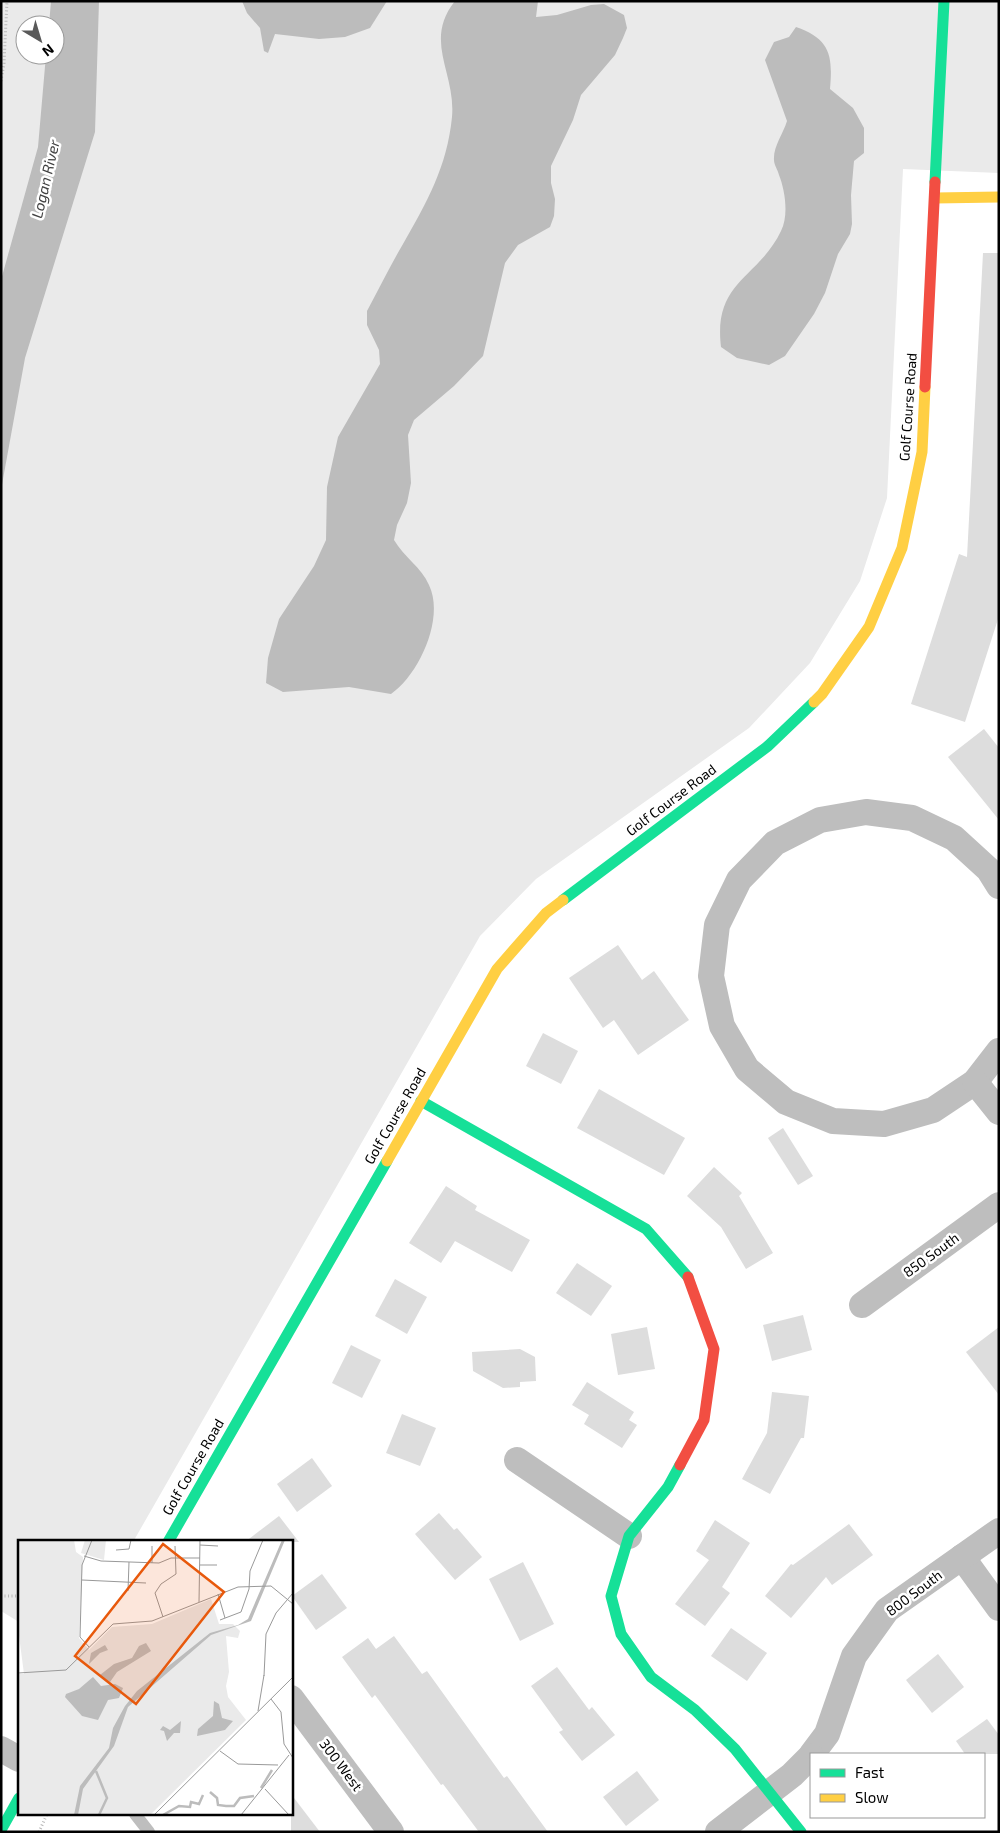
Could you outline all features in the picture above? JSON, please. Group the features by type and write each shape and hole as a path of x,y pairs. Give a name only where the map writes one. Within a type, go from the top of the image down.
{"street":[{"name":"Golf Course Road","path":"171,1540 497,969 546,912 768,746 822,694 869,627 902,548 922,452 944,1"},
{"path":"935,198 999,198"},
{"path":"999,886 989,870 954,838 912,818 866,812 820,820 775,843 739,880 717,925 711,976 722,1026 748,1069 786,1102 834,1121 884,1124 933,1110 975,1082 999,1051"},
{"path":"975,1082 999,1112"},
{"path":"420,1101 646,1229 689,1278 714,1349 704,1420 668,1487 629,1536 612,1596 622,1634 651,1676 695,1710 735,1749 801,1832"},
{"name":"850 South","path":"862,1305 999,1205"},
{"path":"517,1460 629,1536"},
{"name":"800 South","path":"813,1753 827,1734 854,1656 887,1610 999,1531"},
{"path":"962,1557 999,1608"},
{"name":"300 West","path":"292,1699 391,1832"},
{"path":"1,1749 18,1758"},
{"name":"800 South","path":"718,1832 806,1763 810,1758"},
{"path":"1,1830 18,1800"}],"lane":[{"path":"137,1816 149,1832"}],"path":[{"path":"1,81 7,1"},
{"path":"1,1596 18,1596"},
{"path":"39,1832 46,1816"}],"shaded area":[{"path":"1,1 999,1 999,173 903,169 887,498 860,581 810,663 749,728 536,879 480,936 134,1540 18,1540 18,1621 1,1611"}],"water":[{"name":"Logan River","path":"51,1 99,1 95,132 25,358 1,490 1,280 38,147 45,65 65,65 65,15 50,15"},
{"path":"242,1 387,1 370,28 345,37 319,39 275,34 268,53 264,51 260,28 247,13"},
{"path":"455,1 538,1 536,17 557,15 591,5 604,4 624,15 627,28 615,55 581,95 573,120 551,166 551,183 555,199 554,216 550,227 518,245 505,263 483,356 454,386 414,420 408,435 411,483 407,503 397,525 394,540 426,579 433,598 434,613 431,629 427,645 420,660 411,674 391,694 349,687 283,692 266,683 268,658 279,619 314,566 326,540 327,487 338,437 380,364 379,350 367,325 367,311 428,199 446,152 452,117 452,101 441,44 446,16"},
{"path":"796,27 816,37 827,50 831,67 830,89 853,108 864,128 864,153 854,161 850,234 838,254 825,293 814,314 785,356 769,365 737,358 721,347 720,325 730,294 771,247 781,231 785,218 784,195 774,155 787,121 765,60 774,42 789,37"}],"building":[{"path":"983,253 999,253 999,616 965,722 911,704 959,554 967,557"},
{"path":"984,729 999,748 999,820 948,757"},
{"path":"618,945 642,980 654,971 689,1020 638,1055 614,1020 603,1028 569,978"},
{"path":"543,1033 578,1051 561,1084 526,1066"},
{"path":"599,1089 685,1138 664,1175 577,1128"},
{"path":"783,1128 813,1176 798,1185 768,1138"},
{"path":"714,1167 742,1193 739,1196 773,1253 746,1269 721,1227 687,1196"},
{"path":"446,1186 477,1206 475,1210 530,1240 512,1272 455,1241 441,1263 409,1243"},
{"path":"577,1263 612,1286 591,1316 556,1293"},
{"path":"395,1279 427,1297 407,1334 375,1316"},
{"path":"803,1315 812,1350 772,1361 763,1325"},
{"path":"647,1327 655,1369 618,1375 611,1334"},
{"path":"999,1327 999,1395 966,1352"},
{"path":"351,1345 381,1360 362,1398 332,1383"},
{"path":"520,1349 535,1357 536,1381 520,1382 520,1387 503,1388 473,1371 472,1352"},
{"path":"587,1382 634,1412 629,1420 637,1425 622,1448 584,1424 589,1415 572,1405"},
{"path":"772,1392 809,1396 804,1438 801,1438 770,1494 742,1479 767,1433"},
{"path":"402,1414 436,1428 420,1466 386,1453"},
{"path":"312,1458 332,1486 297,1512 277,1484"},
{"path":"439,1513 454,1530 457,1528 482,1557 455,1580 415,1534"},
{"path":"279,1516 299,1542 292,1542 292,1540 248,1540"},
{"path":"715,1520 750,1543 722,1587 730,1593 705,1626 675,1604 709,1560 696,1551"},
{"path":"849,1524 873,1555 832,1585 826,1577 791,1618 765,1596 791,1564 793,1565"},
{"path":"523,1562 554,1624 520,1641 489,1579"},
{"path":"322,1574 347,1608 316,1630 292,1596"},
{"path":"731,1628 767,1653 747,1681 711,1656"},
{"path":"394,1636 422,1674 427,1671 504,1778 507,1776 548,1832 479,1832 443,1784 441,1785 375,1695 372,1698 342,1657 368,1638 376,1649"},
{"path":"938,1654 964,1687 932,1713 906,1680"},
{"path":"557,1667 589,1710 592,1707 615,1735 582,1761 559,1732 563,1730 531,1686"},
{"path":"987,1719 999,1735 999,1754 964,1753 956,1741"},
{"path":"637,1771 659,1800 626,1826 603,1797"},
{"path":"292,1795 320,1832 291,1832 292,1816"}],"traffic: fast":[{"path":"935,182 944,1"},
{"path":"563,900 768,746 814,702"},
{"path":"421,1101 646,1229 688,1277"},
{"path":"169,1540 387,1161"},
{"path":"680,1465 668,1487 629,1536 611,1596 621,1634 651,1677 695,1710 735,1749 801,1832"},
{"path":"1,1830 18,1800"}],"traffic: slow":[{"path":"935,198 999,197"},
{"path":"814,702 822,694 869,627 902,548 922,452 925,387"},
{"path":"387,1161 497,969 546,913 563,900"}],"traffic: jam":[{"path":"925,387 935,182"},
{"path":"680,1465 704,1420 714,1349 688,1277"}]}
